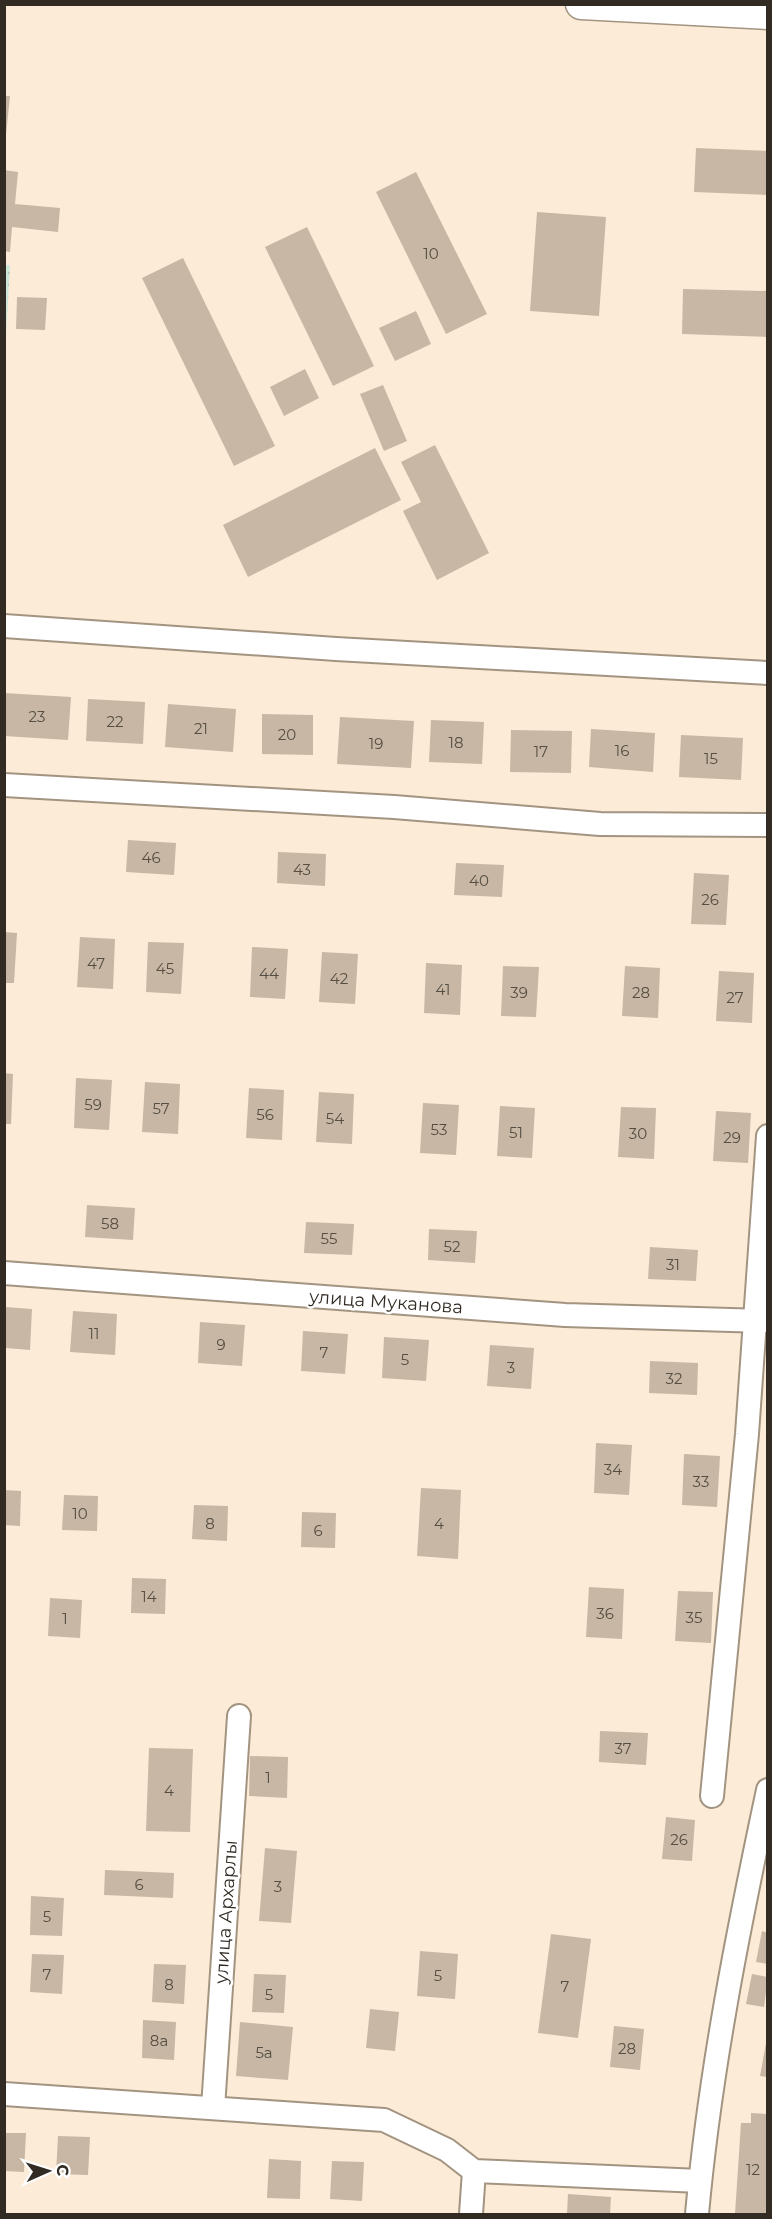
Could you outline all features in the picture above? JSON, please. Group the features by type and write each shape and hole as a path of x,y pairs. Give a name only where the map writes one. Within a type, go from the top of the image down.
{"main road":[{"path":"590,5 763,14"}],"street":[{"path":"4,626 360,651 768,673"},
{"path":"4,785 394,807 600,824 768,825"},
{"path":"712,1796 747,1434 761,1321 768,1136"},
{"name":"улица Муканова","path":"4,1273 565,1315 761,1321"},
{"name":"улица Архарлы","path":"213,2108 239,1716"},
{"path":"697,2214 724,2001 768,1790"},
{"path":"4,2094 384,2120 447,2150 474,2171 700,2181"},
{"path":"471,2214 474,2171"}],"green space":[{"path":"4,265 10,265 5,355"}],"building":[{"path":"4,96 10,96 6,135 4,135"},
{"path":"696,148 768,151 768,195 694,192"},
{"path":"4,170 18,172 15,204 60,208 58,232 12,227 10,252 4,251"},
{"path":"416,172 487,314 446,334 376,192"},
{"path":"537,212 606,217 599,316 530,311"},
{"path":"307,227 374,366 333,386 265,247"},
{"path":"183,258 275,446 234,466 142,278"},
{"path":"683,289 768,291 768,337 682,334"},
{"path":"17,297 47,298 45,330 16,329"},
{"path":"416,311 431,344 395,361 379,328"},
{"path":"305,369 319,398 284,416 270,387"},
{"path":"383,385 407,441 384,451 360,394"},
{"path":"435,445 489,553 437,580 403,511 421,502 401,462"},
{"path":"375,448 401,500 248,577 223,525"},
{"path":"4,693 71,697 68,740 4,736"},
{"path":"88,699 145,702 143,744 86,741"},
{"path":"168,704 236,709 233,752 165,747"},
{"path":"262,714 313,715 313,755 262,754"},
{"path":"340,717 414,721 411,768 337,764"},
{"path":"431,720 484,722 482,764 429,762"},
{"path":"591,729 655,733 653,772 589,767"},
{"path":"511,730 572,731 571,773 510,772"},
{"path":"681,735 743,738 741,780 679,777"},
{"path":"128,840 176,843 174,875 126,872"},
{"path":"278,852 326,854 325,886 277,883"},
{"path":"456,863 504,865 502,897 454,895"},
{"path":"694,873 729,875 726,925 691,924"},
{"path":"4,932 17,933 14,983 4,983"},
{"path":"80,937 115,939 113,989 77,987"},
{"path":"148,942 184,943 181,994 146,992"},
{"path":"252,947 288,949 285,999 250,997"},
{"path":"322,952 358,954 355,1004 319,1002"},
{"path":"426,963 462,965 460,1015 424,1013"},
{"path":"503,966 539,967 536,1017 501,1016"},
{"path":"625,966 660,968 658,1018 622,1016"},
{"path":"719,971 754,973 752,1023 716,1021"},
{"path":"4,1073 13,1074 11,1124 4,1124"},
{"path":"76,1078 112,1080 109,1130 74,1128"},
{"path":"145,1082 180,1084 178,1134 142,1132"},
{"path":"249,1088 284,1090 282,1140 246,1138"},
{"path":"319,1092 354,1094 352,1144 316,1142"},
{"path":"423,1103 459,1105 456,1155 420,1153"},
{"path":"500,1106 535,1108 532,1158 497,1156"},
{"path":"621,1107 656,1108 654,1159 618,1157"},
{"path":"716,1111 751,1113 748,1163 713,1161"},
{"path":"87,1205 135,1208 133,1240 85,1237"},
{"path":"306,1222 354,1224 352,1255 304,1253"},
{"path":"429,1229 477,1231 475,1263 428,1260"},
{"path":"650,1247 698,1250 696,1281 648,1279"},
{"path":"5,1307 32,1309 30,1350 5,1348"},
{"path":"73,1311 117,1314 115,1355 70,1352"},
{"path":"200,1322 245,1325 242,1366 198,1363"},
{"path":"303,1331 348,1334 345,1374 301,1371"},
{"path":"384,1337 429,1340 426,1381 382,1378"},
{"path":"490,1345 534,1348 531,1389 487,1386"},
{"path":"650,1361 698,1363 697,1395 649,1393"},
{"path":"596,1443 632,1445 629,1495 594,1493"},
{"path":"684,1454 720,1456 717,1507 682,1505"},
{"path":"421,1488 461,1490 458,1559 417,1556"},
{"path":"4,1490 21,1491 20,1526 4,1525"},
{"path":"64,1495 98,1496 97,1531 62,1530"},
{"path":"194,1505 228,1506 227,1541 192,1539"},
{"path":"302,1512 336,1513 335,1548 301,1547"},
{"path":"132,1578 166,1579 165,1614 131,1613"},
{"path":"589,1587 624,1589 622,1639 586,1637"},
{"path":"678,1591 713,1592 711,1643 675,1641"},
{"path":"50,1598 82,1600 80,1638 48,1636"},
{"path":"600,1731 648,1733 646,1765 599,1762"},
{"path":"149,1748 193,1749 190,1832 146,1831"},
{"path":"250,1756 288,1757 287,1798 249,1796"},
{"path":"666,1817 695,1820 692,1861 662,1859"},
{"path":"265,1848 297,1851 291,1923 259,1921"},
{"path":"105,1870 174,1873 173,1898 104,1895"},
{"path":"31,1896 64,1898 62,1936 30,1935"},
{"path":"762,1931 768,1933 768,1964 756,1962"},
{"path":"551,1934 591,1939 578,2038 538,2033"},
{"path":"420,1951 458,1954 455,1999 417,1996"},
{"path":"32,1954 64,1955 62,1994 30,1992"},
{"path":"154,1964 186,1965 184,2004 152,2002"},
{"path":"254,1974 286,1975 284,2013 252,2012"},
{"path":"752,1974 768,1977 764,2007 746,2004"},
{"path":"370,2009 399,2012 395,2051 366,2048"},
{"path":"143,2020 176,2022 174,2060 142,2058"},
{"path":"240,2022 293,2027 288,2080 236,2076"},
{"path":"614,2026 644,2029 640,2070 610,2067"},
{"path":"766,2043 768,2043 768,2077 760,2076"},
{"path":"751,2113 767,2114 768,2214 735,2214 741,2123 751,2123"},
{"path":"4,2133 26,2133 24,2172 4,2171"},
{"path":"58,2136 90,2137 88,2175 56,2174"},
{"path":"269,2159 301,2161 300,2199 267,2198"},
{"path":"332,2161 364,2162 362,2201 330,2199"},
{"path":"568,2194 611,2197 610,2214 567,2214"}]}
